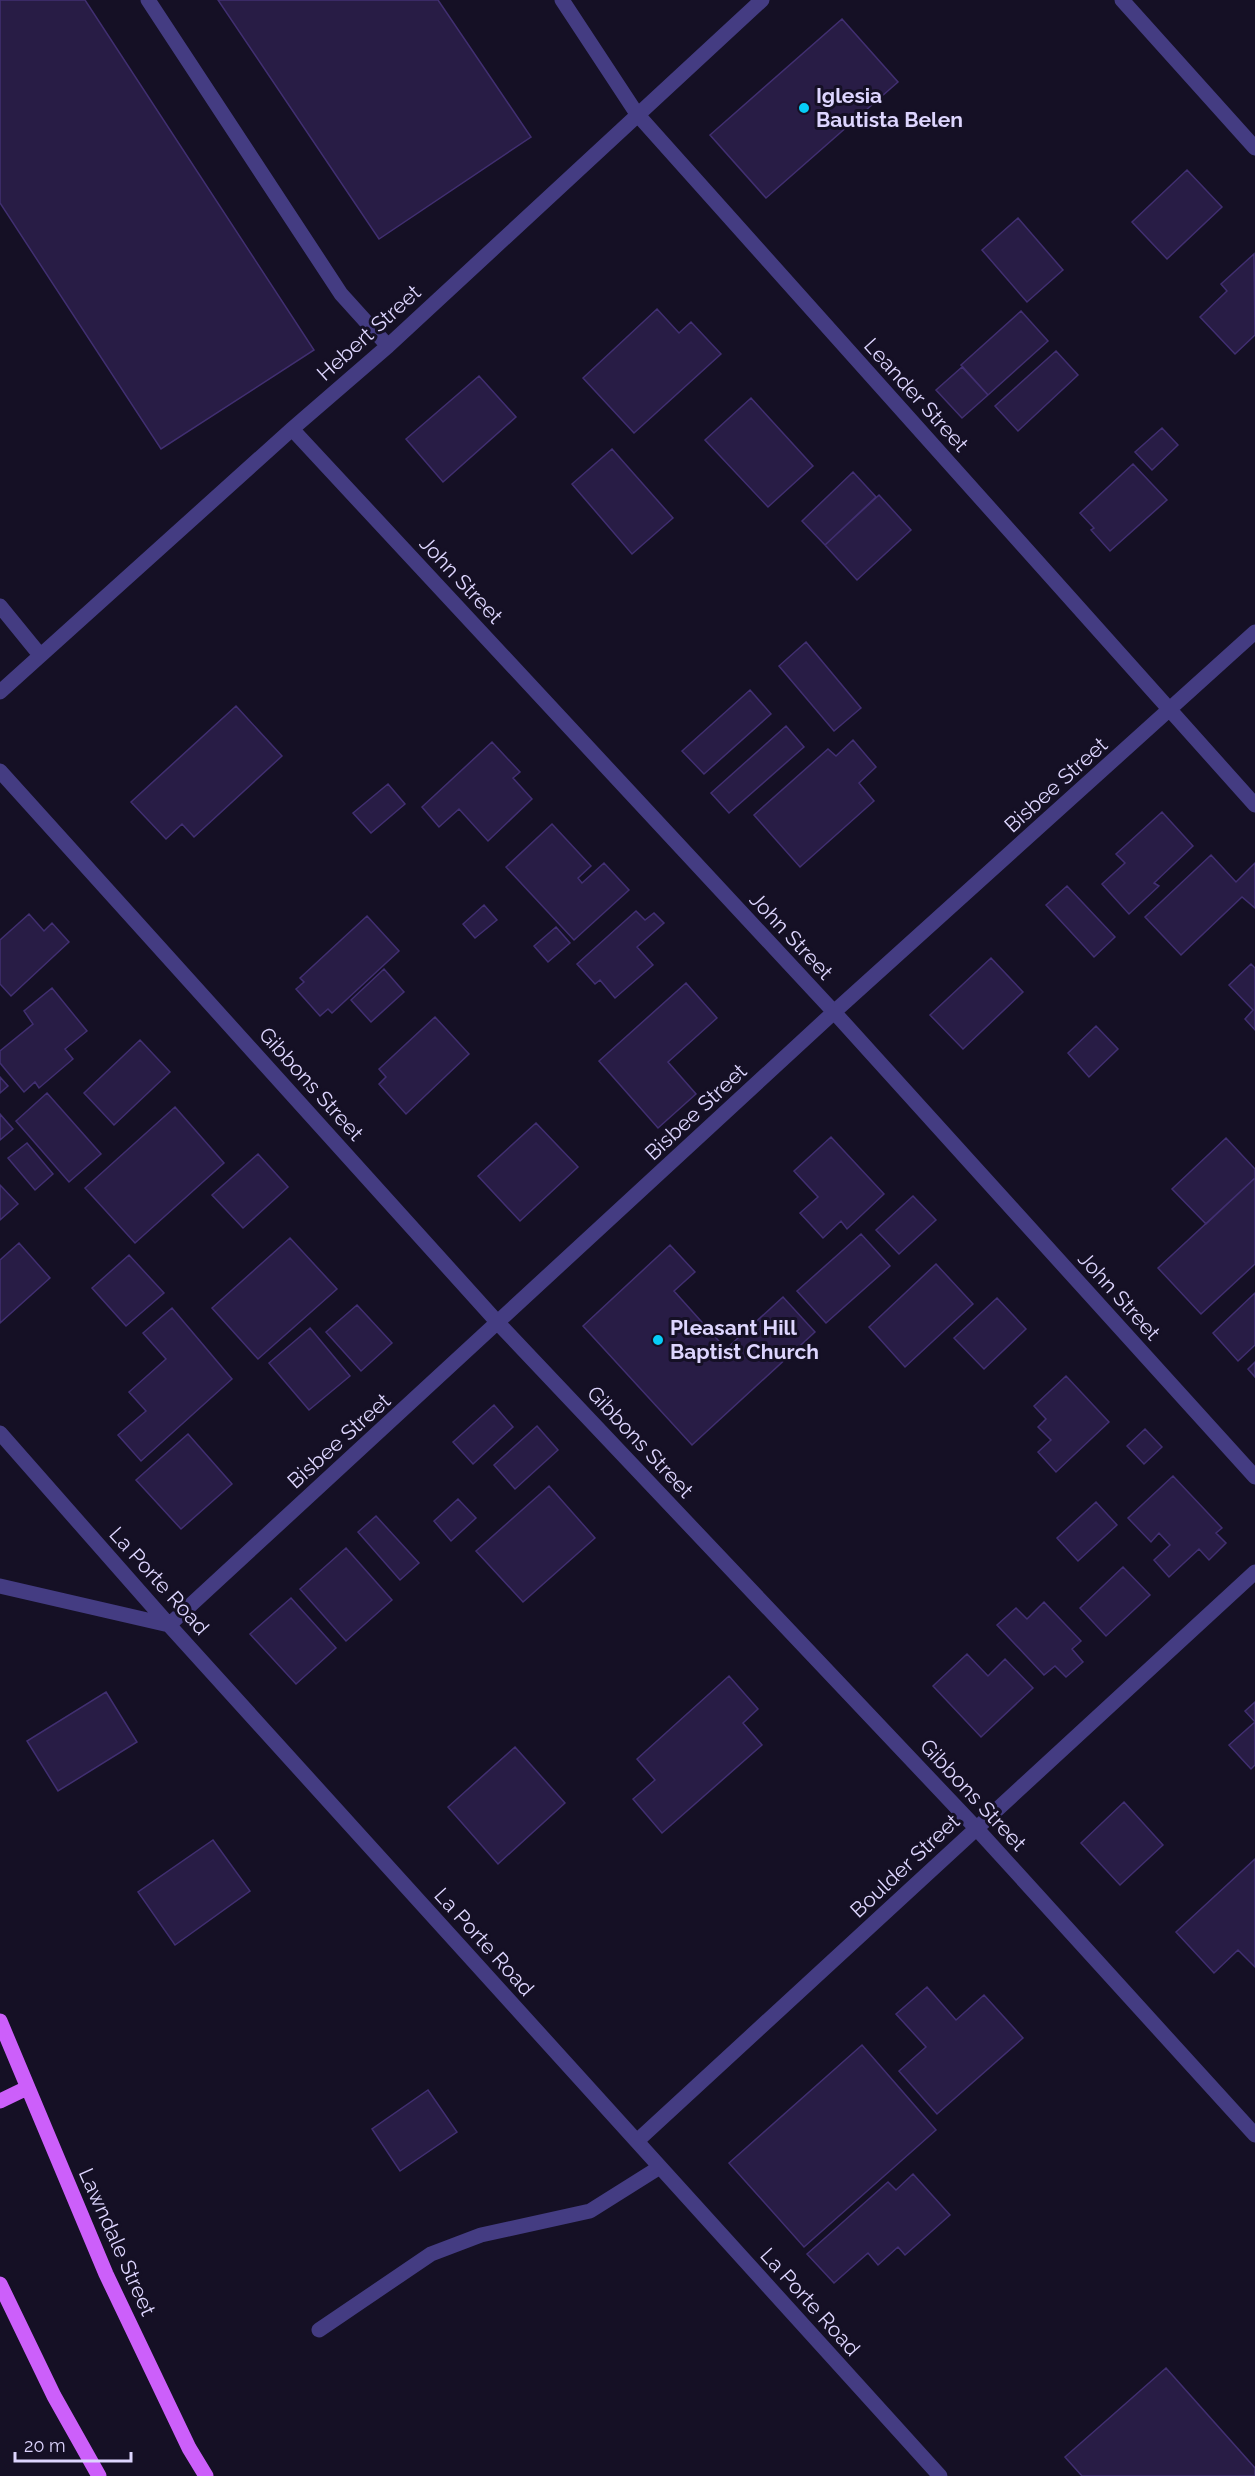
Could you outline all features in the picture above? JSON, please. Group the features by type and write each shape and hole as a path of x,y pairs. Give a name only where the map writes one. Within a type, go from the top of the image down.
{"main road":[{"name":"Lawndale Street","path":"0,2021 106,2274 189,2448 206,2476"},
{"path":"0,2101 27,2088"},
{"path":"0,2284 54,2396 99,2476"}],"street":[{"path":"148,0 341,294 388,346"},
{"name":"Leander Street","path":"562,0 637,114 1169,712 1255,805"},
{"name":"Hebert Street","path":"0,692 292,429 388,346 762,0"},
{"path":"1122,0 1255,148"},
{"name":"John Street","path":"292,429 834,1012 1255,1477"},
{"path":"0,606 40,655"},
{"name":"Bisbee Street","path":"169,1625 499,1324 834,1012 1255,632"},
{"name":"Gibbons Street","path":"0,771 499,1324 976,1828 1255,2135"},
{"name":"La Porte Road","path":"0,1433 169,1625 940,2476"},
{"name":"Boulder Street","path":"637,2141 1255,1572"},
{"path":"0,1586 169,1625"},
{"path":"319,2330 430,2254 481,2235 590,2211 660,2167"}],"building":[{"path":"0,0 85,0 314,350 161,449 0,203"},
{"path":"218,0 438,0 531,137 379,239"},
{"name":"Iglesia Bautista Belen","path":"842,19 898,82 766,198 710,135"},
{"path":"1187,170 1222,207 1167,259 1132,222"},
{"path":"1018,218 1063,270 1027,302 982,250"},
{"path":"1254,254 1255,335 1235,354 1200,317 1227,291 1221,284"},
{"path":"657,309 679,333 691,322 721,354 634,433 583,378"},
{"path":"1021,311 1048,341 988,395 961,365"},
{"path":"1056,351 1078,375 1018,431 995,406"},
{"path":"962,367 988,395 962,418 936,390"},
{"path":"479,376 516,417 443,482 406,439"},
{"path":"751,398 813,466 768,507 705,440"},
{"path":"1162,428 1178,445 1152,470 1135,452"},
{"path":"612,449 673,518 632,554 572,484"},
{"path":"1133,464 1167,500 1110,551 1091,530 1094,528 1080,513"},
{"path":"853,472 876,497 825,545 802,521"},
{"path":"879,495 911,530 857,580 825,545"},
{"path":"806,642 861,708 834,731 779,666"},
{"path":"750,690 771,714 704,774 682,751"},
{"path":"236,706 282,756 194,837 182,824 166,839 131,802"},
{"path":"786,726 804,747 729,813 711,793"},
{"path":"853,740 876,767 859,783 874,801 800,867 754,815 828,749 836,756"},
{"path":"492,742 520,772 513,778 532,799 488,841 459,809 439,827 422,807"},
{"path":"388,784 405,804 371,833 353,813"},
{"path":"1162,812 1193,846 1154,883 1159,886 1129,914 1102,884 1125,863 1116,854"},
{"path":"552,824 591,866 578,878 582,883 604,863 629,890 574,940 506,867"},
{"path":"1211,855 1236,882 1255,863 1255,908 1242,897 1181,955 1145,917"},
{"path":"1067,886 1115,937 1094,957 1046,905"},
{"path":"484,905 497,920 475,938 463,924"},
{"path":"636,911 645,920 654,913 664,923 637,947 653,965 615,998 600,980 595,984 577,964"},
{"path":"29,914 44,931 52,923 69,942 11,996 0,984 0,940"},
{"path":"367,916 399,951 332,1013 328,1009 320,1016 296,989 304,982 300,978"},
{"path":"556,927 570,943 548,962 534,946"},
{"path":"991,958 1023,992 963,1049 930,1015"},
{"path":"1251,964 1255,968 1255,1030 1245,1019 1253,1010 1229,985"},
{"path":"384,969 404,992 371,1022 351,1000"},
{"path":"686,983 717,1018 668,1062 696,1094 658,1128 599,1061"},
{"path":"52,988 87,1031 65,1049 73,1059 39,1088 35,1082 24,1092 0,1063 0,1051 33,1024 24,1011"},
{"path":"435,1017 469,1054 406,1114 379,1084 386,1077 379,1069"},
{"path":"1096,1026 1118,1049 1089,1077 1068,1053"},
{"path":"140,1040 170,1072 114,1125 84,1093"},
{"path":"0,1077 8,1086 0,1093"},
{"path":"47,1093 101,1154 69,1182 16,1121"},
{"path":"175,1107 224,1163 135,1243 85,1188"},
{"path":"0,1114 13,1129 0,1140"},
{"path":"536,1123 578,1167 520,1221 478,1176"},
{"path":"831,1137 884,1194 847,1229 841,1221 823,1238 800,1213 818,1197 794,1171"},
{"path":"1226,1138 1255,1169 1255,1178 1206,1224 1172,1189"},
{"path":"27,1143 53,1174 35,1190 8,1158"},
{"path":"258,1154 288,1187 243,1228 212,1195"},
{"path":"1255,1178 1255,1264 1201,1314 1158,1268"},
{"path":"0,1185 18,1204 0,1220"},
{"path":"913,1196 936,1220 899,1254 876,1230"},
{"path":"861,1234 890,1266 826,1323 797,1291"},
{"path":"290,1238 337,1289 258,1359 212,1308"},
{"path":"19,1243 50,1278 0,1323 0,1260"},
{"name":"Pleasant Hill Baptist Church","path":"670,1245 695,1272 674,1291 726,1349 783,1297 815,1332 692,1445 583,1326"},
{"path":"129,1255 164,1293 126,1326 92,1288"},
{"path":"936,1264 973,1304 905,1367 869,1327"},
{"path":"1255,1293 1255,1345 1238,1361 1213,1333"},
{"path":"997,1298 1026,1329 984,1369 954,1338"},
{"path":"357,1305 392,1343 361,1371 326,1332"},
{"path":"172,1308 232,1379 141,1461 118,1435 146,1411 129,1392 166,1359 143,1333"},
{"path":"310,1328 350,1376 309,1410 269,1363"},
{"path":"1255,1362 1255,1377 1248,1369"},
{"path":"1066,1376 1109,1422 1056,1472 1038,1452 1051,1440 1038,1427 1046,1419 1034,1406"},
{"path":"494,1405 513,1427 473,1464 453,1442"},
{"path":"537,1426 558,1450 515,1489 494,1465"},
{"path":"1145,1429 1162,1447 1144,1464 1127,1446"},
{"path":"188,1434 232,1484 181,1529 136,1480"},
{"path":"1173,1476 1222,1528 1216,1533 1226,1543 1209,1560 1199,1549 1169,1577 1154,1560 1170,1545 1159,1533 1151,1542 1128,1518"},
{"path":"549,1486 595,1538 523,1602 476,1551"},
{"path":"458,1499 476,1518 451,1541 434,1521"},
{"path":"1096,1502 1117,1525 1078,1561 1057,1538"},
{"path":"376,1516 419,1563 400,1580 358,1532"},
{"path":"346,1548 392,1600 346,1641 300,1589"},
{"path":"1123,1567 1150,1595 1106,1636 1080,1608"},
{"path":"291,1598 336,1648 296,1684 250,1634"},
{"path":"1044,1602 1081,1641 1072,1649 1083,1662 1066,1677 1055,1666 1044,1675 997,1625 1016,1608 1027,1619"},
{"path":"967,1654 988,1676 1005,1659 1033,1688 981,1737 933,1686"},
{"path":"729,1676 758,1709 743,1723 762,1745 662,1833 633,1799 655,1780 637,1759"},
{"path":"106,1692 137,1742 58,1791 27,1741"},
{"path":"1255,1702 1255,1722 1245,1711"},
{"path":"1255,1722 1255,1765 1251,1769 1229,1745"},
{"path":"515,1747 565,1803 498,1864 448,1807"},
{"path":"1124,1802 1163,1845 1120,1885 1081,1843"},
{"path":"213,1840 250,1891 175,1945 138,1892"},
{"path":"1255,1859 1255,1967 1238,1950 1214,1973 1176,1932"},
{"path":"927,1987 956,2020 984,1995 1023,2038 937,2114 899,2071 926,2047 896,2014"},
{"path":"862,2045 936,2130 804,2247 729,2163"},
{"path":"428,2090 457,2132 400,2171 372,2129"},
{"path":"913,2174 950,2215 905,2255 898,2247 878,2265 868,2253 834,2283 807,2254 888,2182 896,2190"},
{"path":"1166,2368 1255,2468 1255,2476 1082,2476 1065,2457"}],"place":[{"name":"Iglesia Bautista Belen","path":"804,108"},
{"name":"Pleasant Hill Baptist Church","path":"658,1340"}]}
